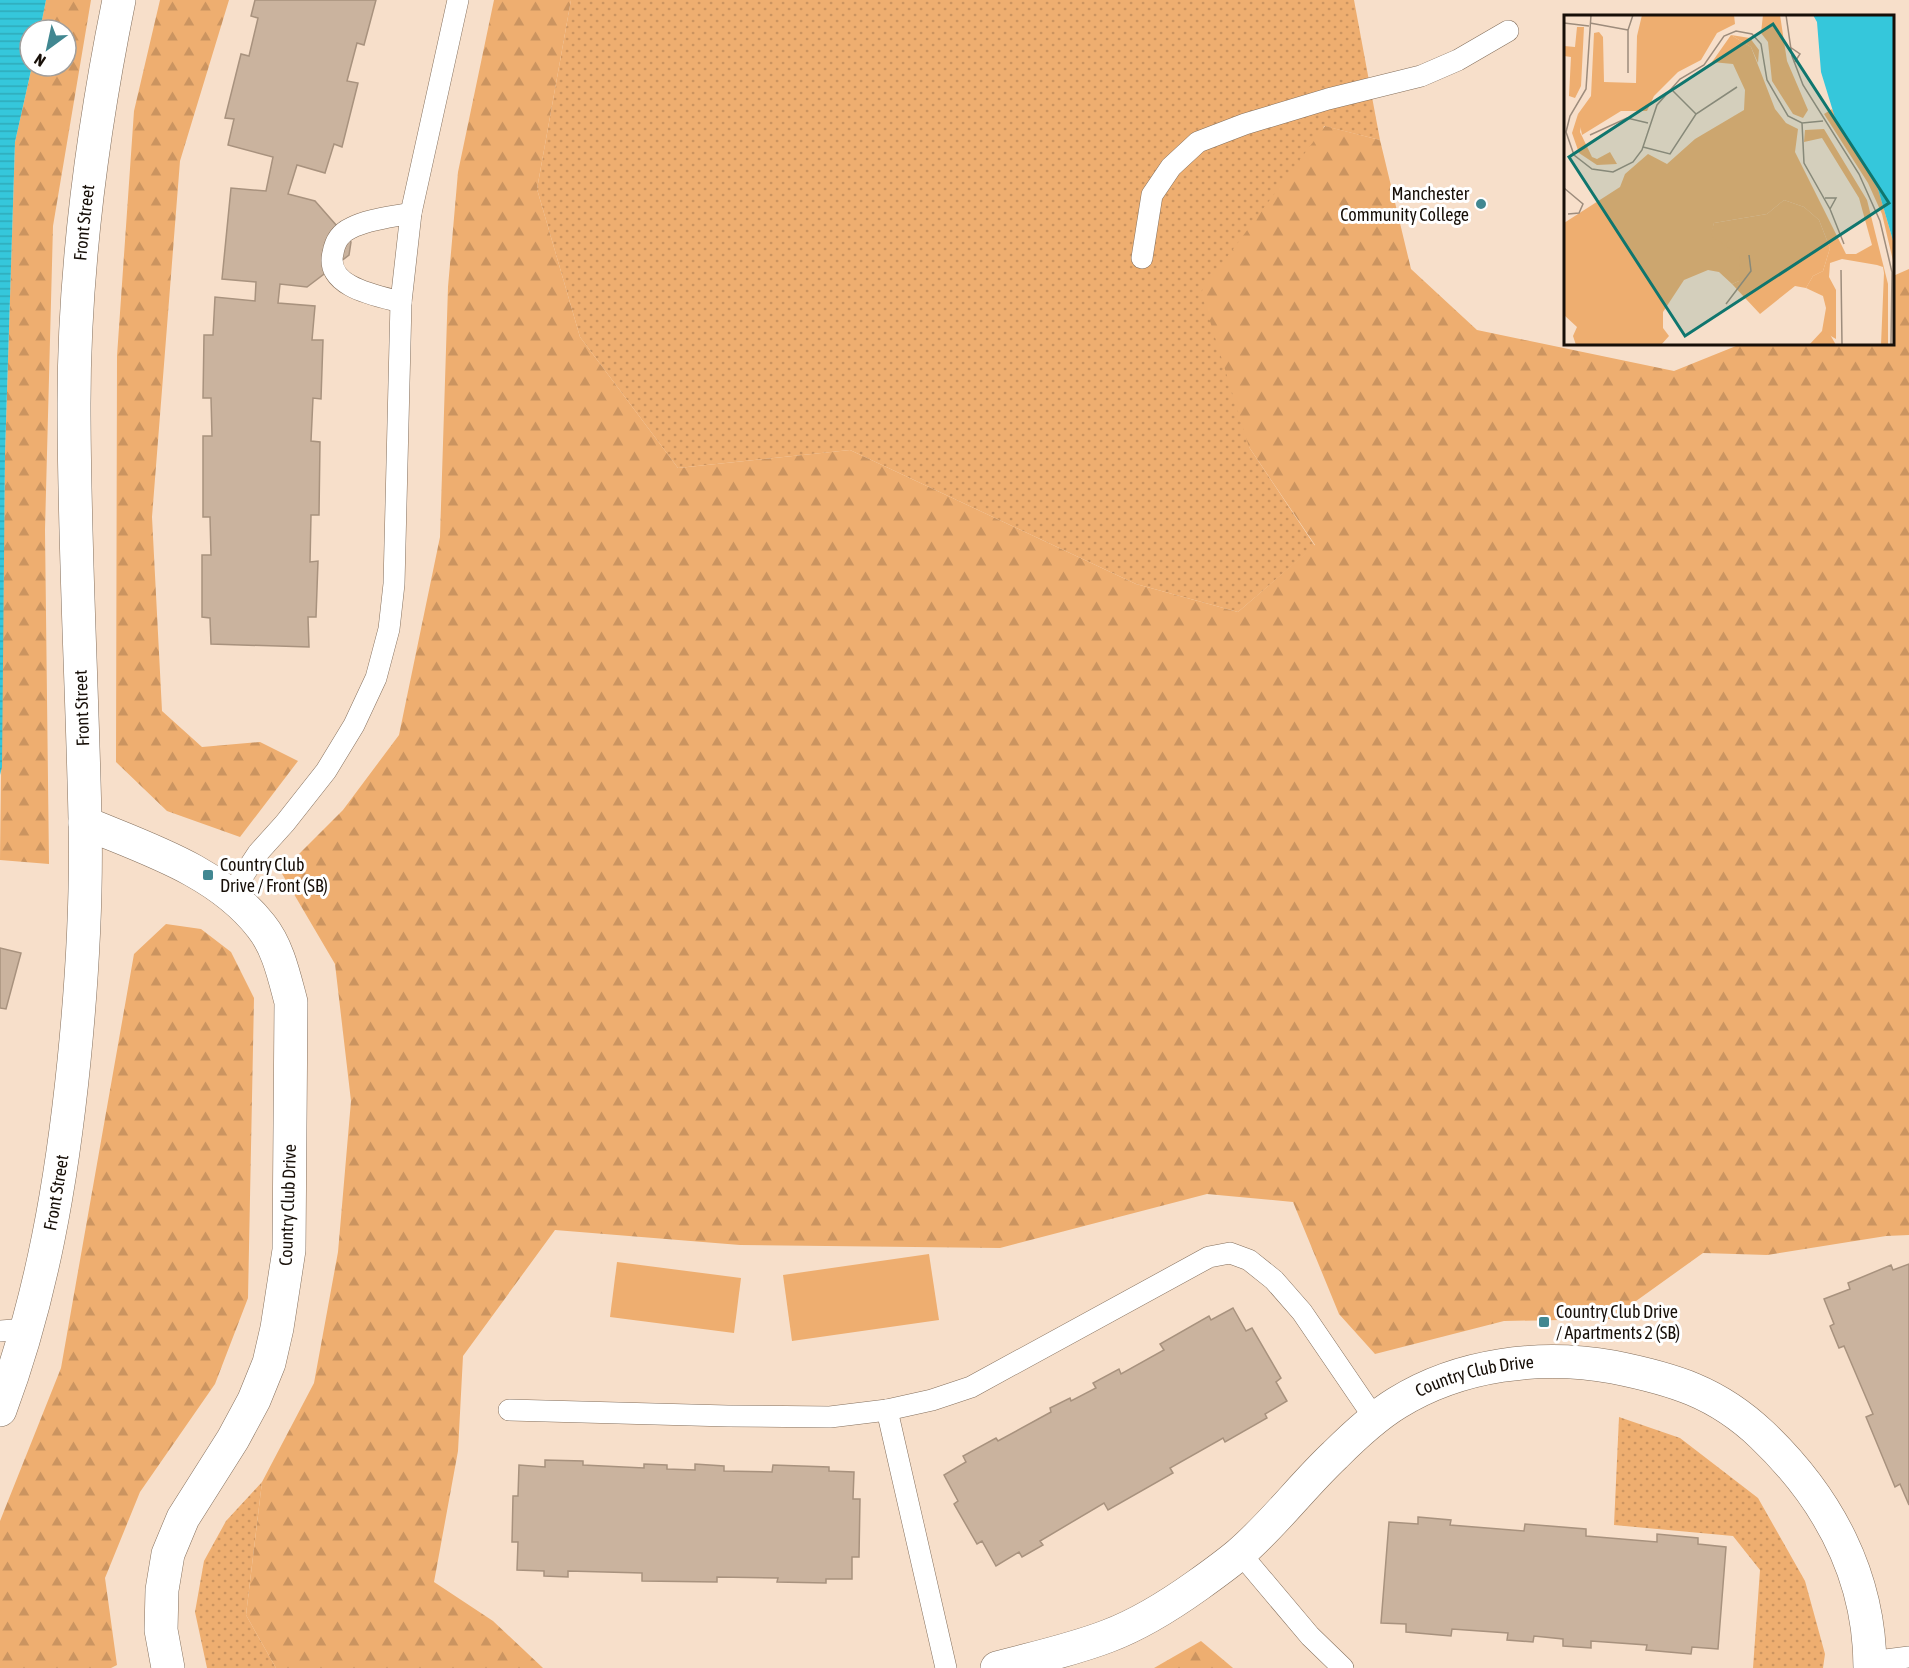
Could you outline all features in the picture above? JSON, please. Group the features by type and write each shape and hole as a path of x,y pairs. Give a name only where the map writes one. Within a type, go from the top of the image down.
{"street":[{"name":"Front Street","path":"0,1410 13,1330 42,1270 65,1145 82,983 85,823 74,405 76,322 91,159 103,78 119,0"},
{"name":"Country Club Drive","path":"85,823 184,865 231,894 262,927 280,962 291,1002 289,1250 277,1328 269,1363 254,1400 233,1439 183,1518 168,1554 162,1590 161,1630 168,1668"},
{"name":"Country Club Drive","path":"997,1668 1107,1636 1171,1604 1240,1553 1334,1455 1396,1403 1431,1386 1470,1372 1512,1364 1555,1361 1601,1365 1643,1373 1686,1385 1722,1404 1753,1427 1783,1455 1812,1490 1842,1542 1862,1593 1868,1624 1870,1665"}],"lane":[{"path":"231,894 258,853 326,771 354,725 376,678 389,629 394,584 401,302 411,213 458,0"},
{"path":"1142,258 1152,195 1171,167 1198,142 1245,124 1328,99 1421,76 1458,60 1508,31"},
{"path":"401,302 358,290 338,277 331,260 334,245 341,234 347,230 354,226 411,213"},
{"path":"509,1410 818,1417 887,1410 932,1400 971,1387 1209,1257 1230,1253 1249,1260 1281,1288 1302,1312 1375,1419"},
{"path":"887,1410 946,1668"},
{"path":"1240,1553 1310,1636 1343,1668"},
{"path":"1870,1665 1909,1657"}],"green space":[{"path":"46,0 91,0 78,77 78,18 42,18"},
{"path":"160,0 229,0 180,161 152,517 162,711 202,747 260,742 298,761 240,837 167,811 116,762 117,356 134,111"},
{"path":"494,0 571,0 537,189 580,337 678,468 850,450 1136,584 1238,612 1315,545 1249,447 1201,292 1325,126 1380,140 1411,269 1477,330 1674,371 1739,345 1894,345 1894,276 1909,269 1909,1235 1886,1236 1767,1255 1703,1253 1611,1319 1504,1321 1375,1354 1339,1314 1293,1202 1207,1194 1000,1248 740,1245 555,1230 463,1356 458,1451 434,1582 493,1621 543,1668 276,1668 246,1615 262,1482 314,1383 338,1252 351,1101 335,964 281,872 343,810 399,735 440,537 448,287 458,172"},
{"path":"571,0 1354,0 1380,140 1324,126 1249,447 1315,546 1238,612 1136,584 850,450 678,468 580,337 537,189"},
{"path":"29,78 78,78 53,226 45,530 49,864 0,860 5,454 15,142"},
{"path":"166,924 201,929 231,952 254,998 248,1298 215,1384 140,1492 105,1578 117,1665 111,1668 0,1668 0,1521 61,1368 134,954"},
{"path":"929,1254 939,1320 792,1341 783,1275"},
{"path":"617,1262 741,1278 734,1333 610,1317"},
{"path":"1619,1417 1680,1438 1758,1498 1805,1581 1825,1654 1823,1668 1753,1668 1760,1570 1733,1536 1614,1525"},
{"path":"262,1482 246,1615 276,1668 207,1668 195,1612 204,1561 226,1521"},
{"path":"1201,1641 1233,1668 1154,1668"}],"water":[{"path":"0,0 46,0 42,18 18,18 18,78 29,78 15,142 5,454 2,767 0,775"}],"building":[{"path":"255,0 376,0 364,45 357,43 347,81 358,83 342,147 334,144 325,173 297,165 288,194 315,201 351,242 349,255 307,287 280,284 278,303 315,306 312,340 323,340 321,399 313,398 311,441 320,442 319,515 311,515 310,562 318,561 316,617 308,617 309,647 211,644 210,618 202,617 202,555 211,555 210,517 203,517 203,436 212,436 211,398 203,398 204,335 213,335 215,297 255,301 256,282 222,279 231,188 266,191 273,157 228,145 234,119 225,118 241,54 249,56 258,18 251,16"},
{"path":"0,948 21,953 6,1009 0,1008"},
{"path":"1909,1264 1909,1505 1900,1484 1895,1487 1866,1417 1873,1414 1844,1346 1839,1348 1830,1326 1834,1324 1824,1299 1850,1289 1848,1283 1891,1265 1893,1270"},
{"path":"1233,1308 1246,1331 1252,1328 1281,1378 1276,1382 1287,1401 1265,1414 1267,1418 1225,1442 1223,1438 1170,1468 1173,1473 1108,1510 1104,1503 1040,1541 1043,1545 1022,1557 1019,1552 996,1566 982,1541 977,1544 954,1504 958,1501 944,1475 966,1462 963,1456 996,1438 998,1441 1051,1412 1050,1408 1070,1398 1071,1401 1096,1388 1093,1383 1119,1369 1121,1374 1164,1350 1160,1344 1209,1316 1211,1320"},
{"path":"545,1460 583,1461 583,1465 644,1468 644,1464 667,1465 667,1469 695,1470 695,1464 724,1466 724,1471 772,1472 773,1465 829,1467 829,1471 854,1472 853,1499 860,1499 859,1557 852,1557 852,1579 826,1579 826,1583 777,1582 778,1578 717,1577 717,1582 642,1581 642,1573 568,1571 568,1577 544,1576 544,1571 517,1570 518,1542 512,1542 513,1496 518,1496 519,1465 545,1467"},
{"path":"1418,1517 1451,1520 1450,1525 1524,1531 1525,1524 1586,1529 1586,1536 1657,1542 1657,1534 1698,1538 1698,1544 1726,1547 1718,1649 1692,1647 1691,1654 1646,1650 1647,1645 1591,1641 1591,1648 1563,1646 1563,1639 1534,1636 1533,1642 1507,1640 1508,1633 1452,1629 1451,1636 1406,1632 1406,1624 1381,1623 1389,1522 1418,1524"}],"place":[{"name":"Manchester Community College","path":"1481,204"},
{"name":"Country Club Drive / Front (SB)","path":"208,875"},
{"name":"Country Club Drive / Apartments 2 (SB)","path":"1544,1322"}]}
